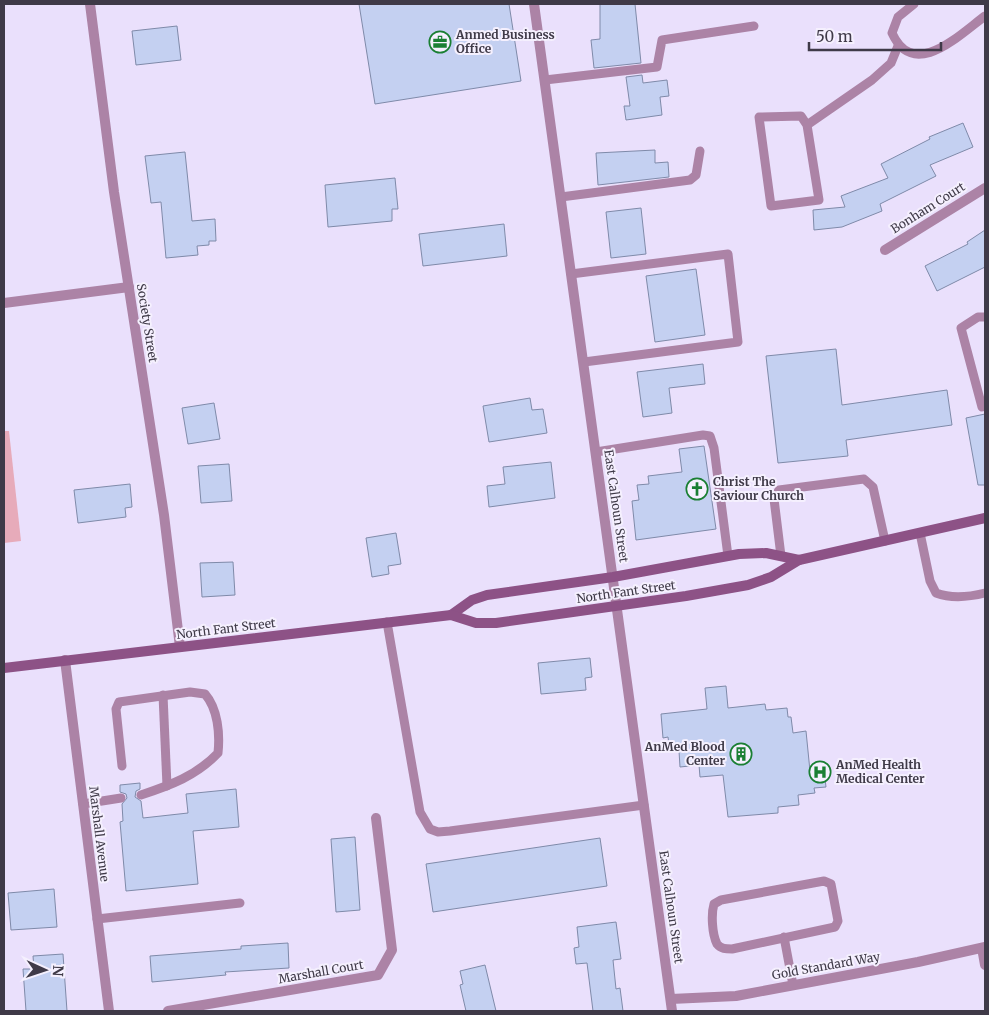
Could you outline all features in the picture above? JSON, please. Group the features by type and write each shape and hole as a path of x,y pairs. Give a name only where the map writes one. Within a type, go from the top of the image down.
{"main road":[{"name":"North Fant Street","path":"4,668 451,615 476,623 496,623 617,606 748,585 771,577 799,560 985,518"},
{"name":"North Fant Street","path":"451,615 472,600 487,594 613,577 728,556 766,553 799,560"}],"street":[{"name":"Society Street","path":"90,4 112,182 164,515 180,647"},
{"name":"East Calhoun Street","path":"534,4 672,1011"},
{"name":"Bonham Court","path":"885,250 985,188"},
{"path":"4,303 129,287"},
{"name":"Marshall Avenue","path":"65,660 109,1011"},
{"name":"Marshall Court","path":"168,1011 378,975 392,950 376,818"},
{"path":"984,948 985,965"},
{"name":"Gold Standard Way","path":"671,999 736,996 984,948"}],"lane":[{"path":"914,4 898,17 892,33 898,46 915,56 934,52 985,16"},
{"path":"545,80 657,67 662,40 754,26"},
{"path":"807,125 872,80 891,63 898,46"},
{"path":"800,116 807,125 819,200 771,206 759,118 800,116"},
{"path":"561,197 690,180 696,175 700,151"},
{"path":"571,274 728,254 738,342 584,362"},
{"path":"985,317 978,317 961,328 982,407 985,406"},
{"path":"596,452 703,435 710,436 714,448 728,556"},
{"path":"781,556 774,499 779,490 848,479 864,478 873,488 885,541"},
{"path":"920,533 930,581 936,593 946,597 958,597 985,593"},
{"path":"387,622 420,812 430,829 438,832 450,831 644,805"},
{"path":"122,766 116,709 119,702 190,692 206,694 213,702 220,740 218,753 204,768 187,779 141,796"},
{"path":"162,695 168,786"},
{"path":"83,804 121,798"},
{"path":"824,881 831,884 838,914 838,921 835,927 784,938 732,949 722,948 717,943 712,913 714,904 721,900 816,882 824,881"},
{"path":"97,920 240,903"},
{"path":"784,938 793,985"}],"shaded area":[{"path":"4,431 9,431 21,541 4,543"}],"building":[{"name":"Anmed Business Office","path":"359,4 509,4 521,81 375,104"},
{"path":"600,4 635,4 641,63 594,68 591,40 600,39"},
{"path":"177,26 181,60 136,65 132,31"},
{"path":"642,75 643,83 667,80 669,96 660,97 662,115 626,120 624,106 630,106 626,77"},
{"path":"963,123 973,147 930,165 936,176 880,204 882,211 842,227 814,230 813,210 845,207 841,196 888,178 881,164 930,139 929,137"},
{"path":"655,150 655,163 668,162 669,177 598,185 596,153"},
{"path":"185,152 192,221 215,219 216,241 209,241 209,245 197,246 198,255 166,258 161,202 151,203 145,156"},
{"path":"395,178 398,209 392,209 392,221 328,227 325,185"},
{"path":"641,208 646,254 611,258 606,212"},
{"path":"504,224 507,256 423,266 419,234"},
{"path":"985,230 985,267 937,291 925,266 968,244 967,242"},
{"path":"696,269 705,335 655,342 646,276"},
{"path":"836,349 842,405 947,390 952,425 846,440 848,456 778,463 766,356"},
{"path":"703,364 705,384 669,388 672,413 643,417 637,372"},
{"path":"530,398 532,410 543,409 547,433 489,442 483,406"},
{"path":"214,403 220,439 188,444 182,408"},
{"path":"985,414 985,485 978,485 966,418"},
{"path":"704,446 716,529 636,540 632,501 639,500 637,485 649,484 648,476 682,472 679,449"},
{"path":"551,462 555,498 489,507 487,486 505,484 503,467"},
{"path":"229,464 232,501 201,503 198,466"},
{"path":"130,484 132,507 125,508 126,517 78,523 74,490"},
{"path":"396,533 401,564 388,566 389,574 372,577 366,538"},
{"path":"233,562 235,595 202,597 200,563"},
{"path":"590,658 592,677 585,678 586,690 541,694 538,663"},
{"name":"AnMed Blood Center","path":"726,686 728,708 765,704 766,710 787,708 788,717 791,717 793,733 806,731 810,771 824,770 826,787 814,788 815,793 798,795 799,805 778,807 778,813 728,817 723,775 700,777 699,765 680,767 679,751 670,752 668,737 663,738 661,714 707,709 705,688"},
{"path":"140,783 140,789 136,791 135,797 141,801 143,818 188,813 186,794 236,789 239,827 193,831 198,884 126,891 120,822 123,821 122,804 127,798 126,794 120,792 120,785"},
{"path":"355,837 360,910 336,912 331,839"},
{"path":"600,838 607,886 433,912 426,864"},
{"path":"54,889 57,927 11,930 8,893"},
{"path":"616,922 621,959 613,960 616,989 620,988 623,1011 593,1011 587,963 576,964 574,948 579,947 577,927"},
{"path":"288,943 289,968 225,972 226,975 152,982 150,956 241,949 241,946"},
{"path":"63,954 67,1011 26,1011 23,969 34,969 33,956"},
{"path":"485,965 496,1011 466,1011 460,985 463,984 460,971"}],"place":[{"name":"Anmed Business Office","path":"440,42"},
{"name":"Christ The Saviour Church","path":"697,489"},
{"name":"AnMed Blood Center","path":"741,754"},
{"name":"AnMed Health Medical Center","path":"820,772"}]}
